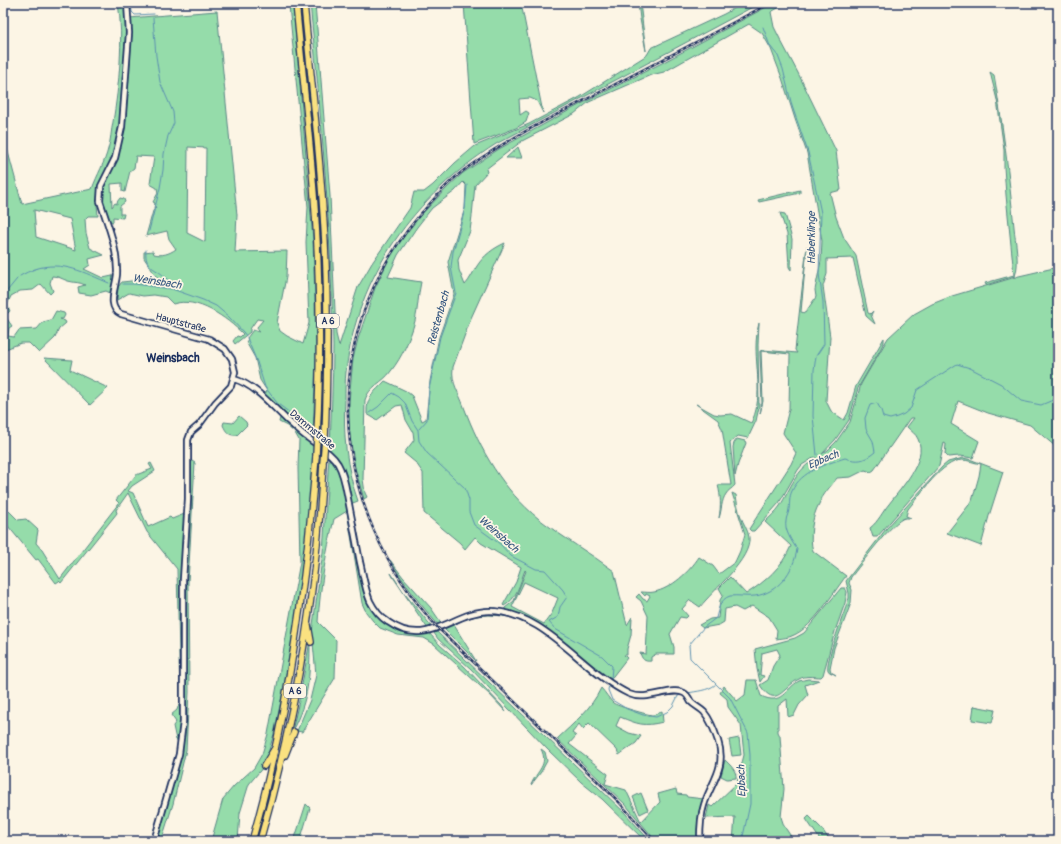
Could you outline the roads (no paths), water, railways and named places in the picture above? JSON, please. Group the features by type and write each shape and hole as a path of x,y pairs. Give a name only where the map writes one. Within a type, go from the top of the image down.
{"highway":[{"name":"A 6","path":"252,841 276,746 297,636 309,542 316,456 320,345 318,265 309,134 296,3"},
{"name":"A 6","path":"260,841 281,762 297,681 307,620 318,532 324,463 328,338 326,265 317,133 304,3"},
{"path":"307,620 311,642"},
{"path":"281,762 294,732"},
{"path":"264,766 276,746"}],"street":[{"name":"Hauptstraße","path":"127,3 129,33 122,128 115,158 100,186 100,201 116,254 116,275 112,303 115,311 143,321 200,336 219,344 232,359 235,372 234,379"},
{"path":"154,841 179,754 183,722 182,585 188,499 189,437 215,403 226,393 234,379"},
{"name":"Dammstraße","path":"234,379 241,381 267,400 296,429 331,455 335,460 340,468 343,479 370,600 379,614 390,623 404,630 418,632 433,630 464,617 489,611 512,615 534,624 613,685 635,696 653,696 674,691 686,694 689,699 704,712 708,719 718,741 721,758 718,773 706,798 702,813 700,841"}],"waterway":[{"path":"131,3 132,12 135,15 154,14"},
{"path":"149,231 160,188 164,154 168,136 174,123 173,112 160,82 153,18"},
{"name":"Haberklinge","path":"763,27 770,46 778,56 783,69 792,106 808,152 821,213 819,274 823,302 824,344 816,356 814,370 813,416 817,455"},
{"name":"Reistenbach","path":"419,429 427,420 429,389 440,337 456,293 451,267 453,252 465,209 467,185"},
{"path":"146,250 149,265 167,279 171,288"},
{"name":"Weinsbach","path":"20,276 35,269 55,266 73,269 109,283"},
{"name":"Weinsbach","path":"3,296 17,279"},
{"name":"Weinsbach","path":"123,284 172,289 203,300 216,306 229,317 246,336"},
{"name":"Weinsbach","path":"247,338 265,387 278,404 298,419"},
{"name":"Epbach","path":"742,841 750,804 750,755 748,733 730,698 690,658 689,645 704,627 716,618 720,605 727,597 755,596 763,594 778,586 784,580 792,565 797,549 786,528 786,518 789,510 790,496 796,484 808,473 822,466 845,458 861,460 871,455 875,452 873,441 866,429 865,418 870,405 877,403 883,417 890,419 904,414 911,408 917,390 957,364 970,368 1001,384 1021,401 1041,405 1058,398"},
{"name":"Weinsbach","path":"369,413 378,407 392,393 405,403 412,421 418,430 419,441 427,453 465,488 469,500 469,512 474,525 500,544 511,556 536,569 545,570 563,590 567,597 560,607 558,617 549,622 555,629 602,656 612,666 611,680"},
{"name":"Haberklinge","path":"817,460 818,468"},
{"name":"Weinsbach","path":"609,685 608,690 612,700 627,709 643,715 656,717 667,712 673,706 678,696 683,694"},
{"name":"Weinsbach","path":"688,693 705,690 715,685"}],"railway":[{"path":"654,841 617,800 438,628 402,581 374,530 356,475 348,417 348,386 352,356 359,327 368,300 396,247 413,223 437,195 456,177 487,154 521,134 770,3"}],"district":[{"name":"Weinsbach","path":"173,358"}]}
